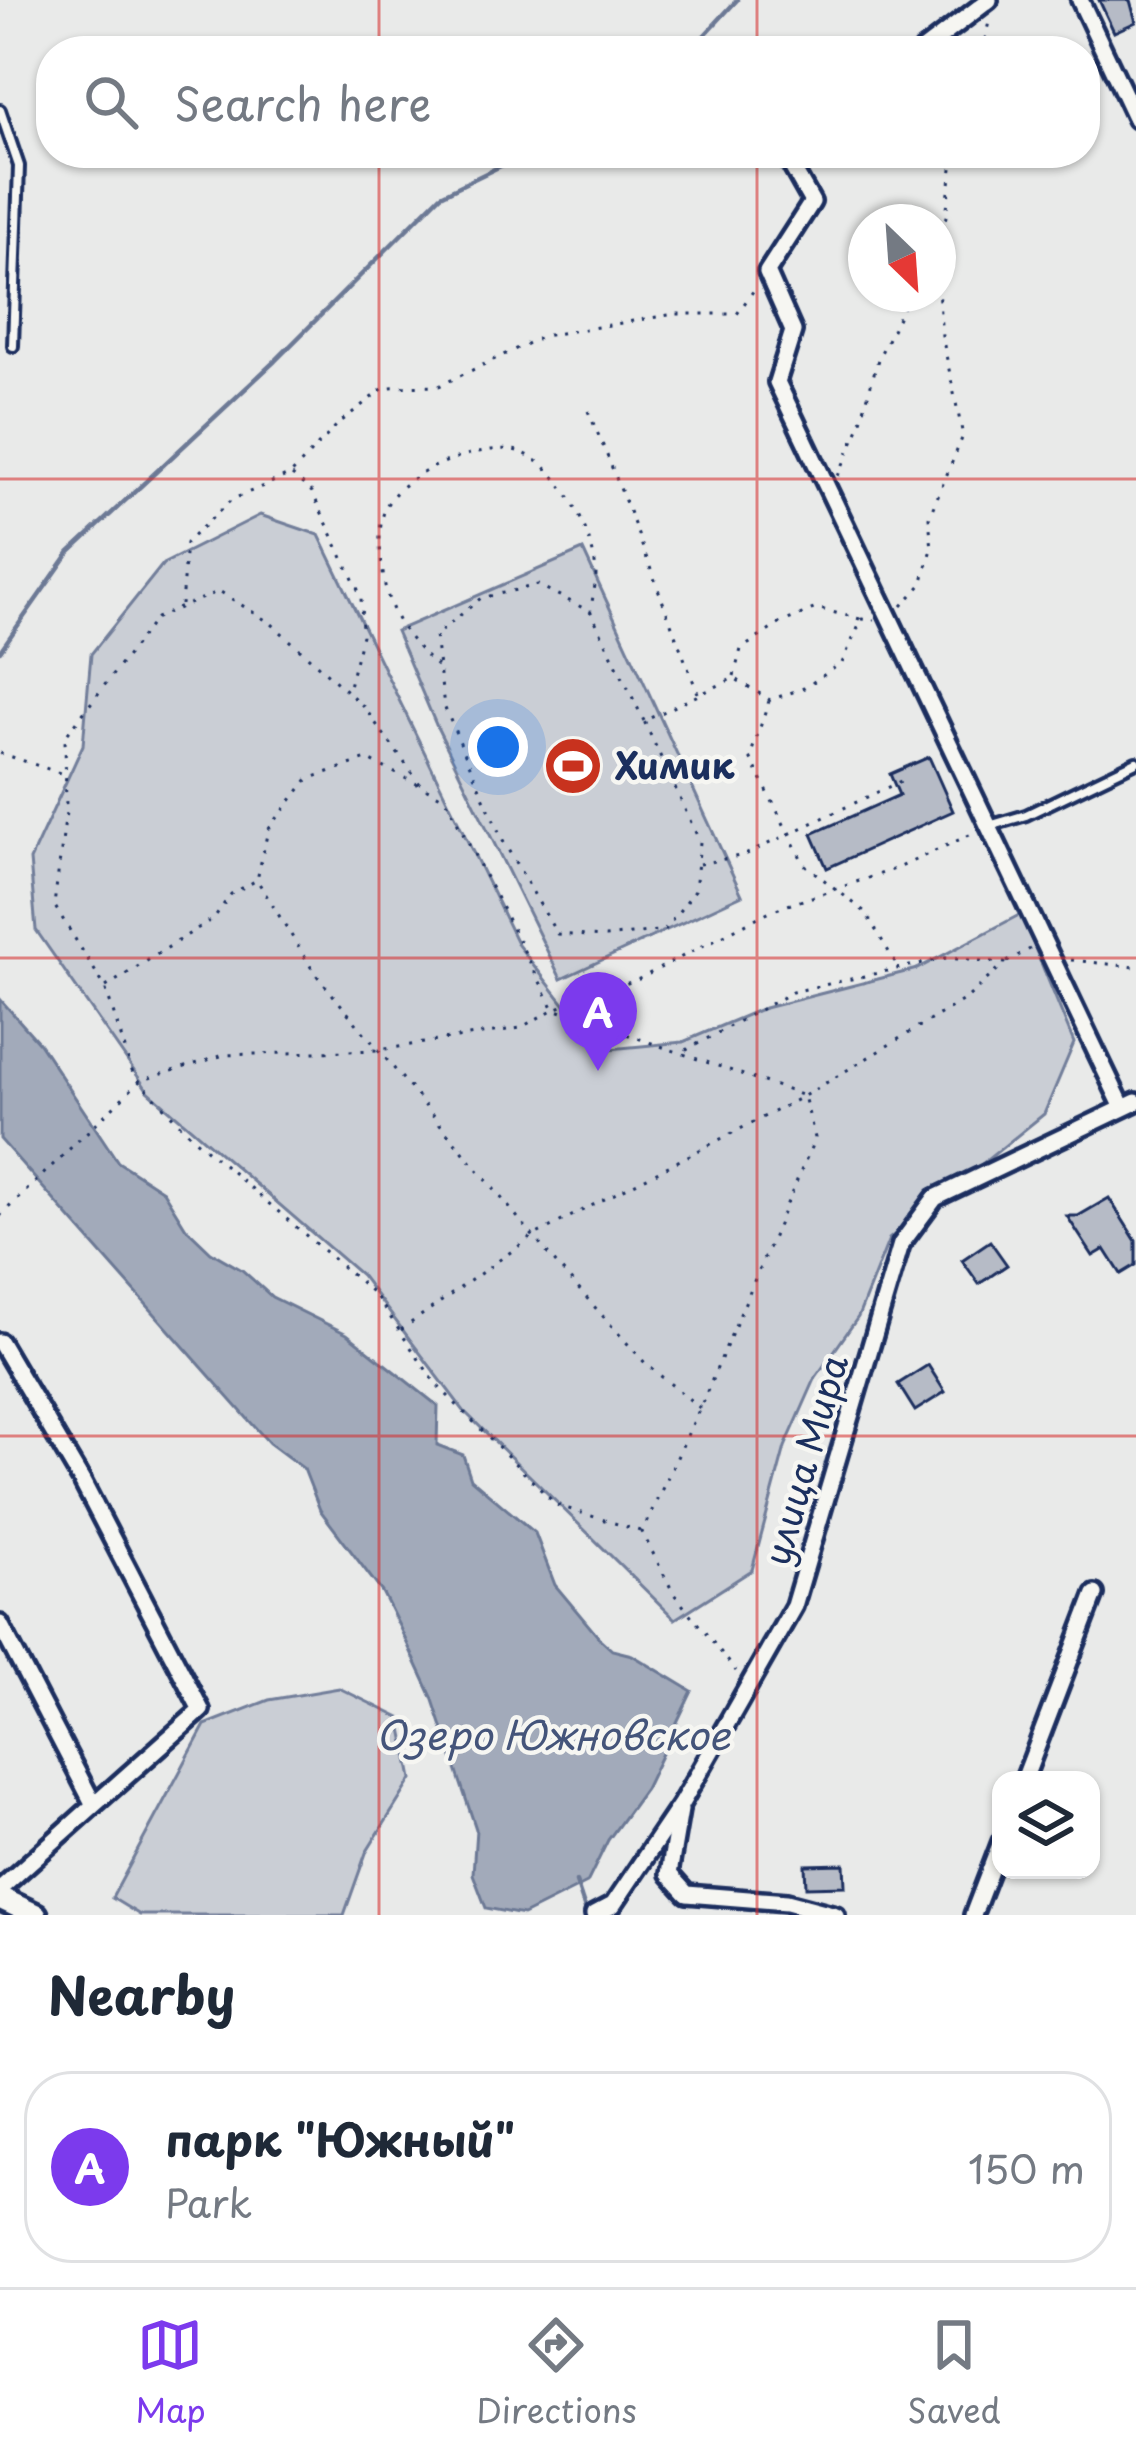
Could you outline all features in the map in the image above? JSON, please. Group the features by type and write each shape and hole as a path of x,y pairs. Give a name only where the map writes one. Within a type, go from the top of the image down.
{"main road":[{"path":"0,1893 36,1915"}],"street":[{"path":"1080,0 1097,36"},
{"path":"946,36 989,9"},
{"path":"1100,42 1136,119"},
{"path":"793,168 812,202 767,272 793,331 777,382 1047,950 1130,1105"},
{"name":"улица Мира","path":"596,1914 613,1905 681,1804 794,1606 901,1244 935,1198 1130,1105"},
{"path":"0,1342 82,1481 201,1710 0,1893"},
{"path":"1027,1771 1094,1594"},
{"path":"0,1624 94,1805"},
{"path":"681,1804 669,1874 686,1894 787,1901 836,1915"},
{"path":"974,1915 992,1866"}],"lane":[{"path":"0,110 19,166 14,346"},
{"path":"988,826 1026,815 1136,762"}],"path":[{"path":"947,204 952,168"},
{"path":"181,607 186,543 231,500 291,474 338,424 385,387 439,386 543,336 675,314 737,314 767,272"},
{"path":"830,494 859,428 878,359 900,312"},
{"path":"734,678 741,649 781,623 817,608 889,620 922,584 932,549 929,517 963,436 940,312"},
{"path":"588,411 699,694"},
{"path":"439,668 412,645 385,595 378,539 386,505 413,477 472,453 515,450 562,481 596,572 591,612 700,842 695,890 665,930 605,938 557,934 503,841 444,706 435,636 481,598 538,584 591,612"},
{"path":"291,474 312,492 361,596 362,635 347,692"},
{"path":"421,785 363,706 272,623 219,592 155,618 65,737 66,812 54,905 105,987 133,1074 194,1139 375,1295 436,1384 556,1505 642,1532 674,1594 748,1687"},
{"path":"770,700 805,688 842,663 862,619"},
{"path":"644,721 734,678"},
{"path":"734,678 770,700"},
{"path":"770,700 750,757 804,864 865,912 899,969"},
{"path":"0,753 65,776"},
{"path":"700,1408 646,1364 314,972 257,880 268,830 308,779 367,759 421,785 446,798 554,1009 804,1096"},
{"path":"698,864 745,855 904,780"},
{"path":"0,1216 140,1081 224,1055 379,1050 520,1028 554,1009 639,979 770,911 898,868 988,826"},
{"path":"105,987 214,918 230,894 257,880"},
{"path":"681,1053 792,992 946,958 1005,963 1047,950 1136,967"},
{"path":"400,1331 533,1236 804,1096 967,998 1005,963"},
{"path":"642,1532 815,1138 804,1096"}],"shaded area":[{"path":"260,515 319,535 518,945 600,1050 683,1042 761,1009 917,969 1021,914 1074,1043 1044,1114 889,1239 858,1317 816,1377 785,1447 752,1570 675,1619 464,1411 361,1275 148,1091 36,930 30,860 83,745 91,654 163,564"},
{"path":"583,550 742,895 561,979 437,727 396,631"},
{"path":"339,1688 400,1718 412,1779 366,1853 344,1915 140,1915 112,1898 205,1725 269,1700"}],"water":[{"name":"Озеро Южновское","path":"0,999 39,1043 118,1162 163,1191 186,1228 211,1252 242,1270 272,1297 347,1334 438,1406 437,1445 463,1455 471,1479 535,1533 555,1585 600,1639 612,1650 632,1655 692,1691 645,1789 608,1840 587,1883 523,1915 486,1908 473,1874 476,1829 432,1697 382,1592 320,1510 304,1469 269,1443 0,1139"}],"building":[{"path":"1099,0 1130,0 1136,22 1114,32"},
{"path":"929,757 953,811 827,868 812,834 899,795 890,774"},
{"path":"1109,1198 1136,1241 1136,1265 1121,1274 1105,1249 1093,1256 1067,1216 1078,1216"},
{"path":"990,1241 1007,1265 979,1284 962,1260"},
{"path":"928,1365 945,1392 915,1411 898,1384"},
{"path":"844,1864 845,1886 806,1887 805,1865"}],"waterway":[{"path":"704,36 737,0"},
{"path":"0,651 69,553 275,361 441,195 496,168"},
{"path":"576,1882 587,1915"}],"place":[{"name":"Химик","path":"573,766"},
{"name":"парк \"Южный\"","path":"598,1071"}]}
